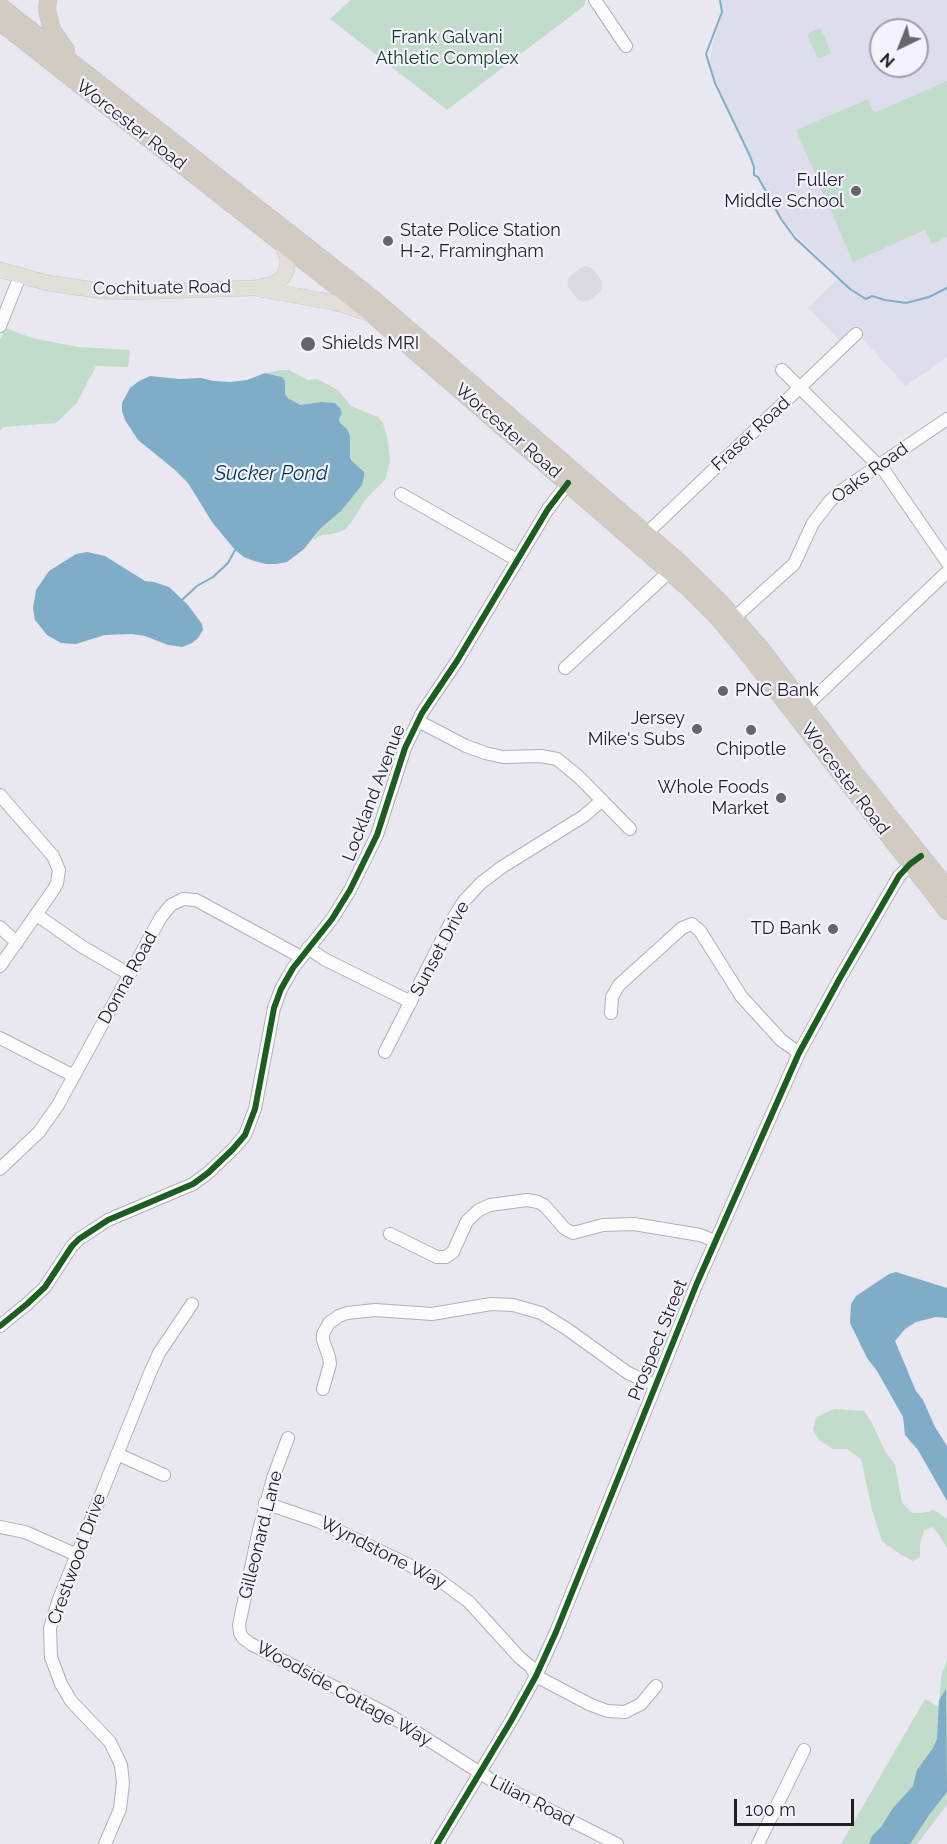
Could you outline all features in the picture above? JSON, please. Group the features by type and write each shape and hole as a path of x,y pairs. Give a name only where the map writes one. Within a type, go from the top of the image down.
{"highway":[{"path":"48,0 47,10 52,30 65,50 96,81"},
{"name":"Worcester Road","path":"0,6 381,305 693,576 734,618 806,706 916,860 947,911"},
{"name":"Worcester Road","path":"0,22 374,316 670,571 720,620 916,860 947,888"}],"main road":[{"name":"Cochituate Road","path":"0,270 74,288 116,292 254,288 273,284 286,271 288,260 282,243"},
{"name":"Cochituate Road","path":"254,288 350,306 374,316"}],"street":[{"path":"595,0 626,46"},
{"path":"0,326 20,276"},
{"name":"Fraser Road","path":"646,534 856,334"},
{"path":"782,370 892,481 947,562"},
{"name":"Oaks Road","path":"734,618 794,564 813,523 830,501 878,465 947,419"},
{"name":"Lockland Avenue","path":"0,1326 45,1287 79,1239 108,1220 193,1184 239,1143 249,1127 255,1109 278,998 286,978 339,909 367,855 385,813 405,748 418,721 457,661 548,509 568,483"},
{"path":"401,494 517,560"},
{"path":"565,668 670,571"},
{"path":"806,706 947,572"},
{"path":"418,721 466,746 485,753 503,757 541,756 557,759 579,777 630,829"},
{"path":"0,795 53,856 59,870 57,883 0,966"},
{"name":"Sunset Drive","path":"385,1052 457,912 472,891 502,867 584,816 602,800"},
{"name":"Prospect Street","path":"437,1844 536,1676 568,1604 715,1241 799,1053 896,880 916,860"},
{"name":"Donna Road","path":"0,1170 19,1153 46,1122 74,1076 165,910 176,901 189,898 204,903 305,952"},
{"path":"37,915 81,946 129,974"},
{"path":"611,1013 612,997 619,985 682,927 692,924 700,931 741,996 781,1040 799,1053"},
{"path":"0,927 17,943"},
{"path":"305,952 411,1002"},
{"path":"0,1038 74,1076"},
{"path":"390,1234 437,1257 446,1257 453,1252 467,1221 478,1210 490,1205 527,1200 544,1204 565,1229 573,1233 603,1225 634,1224 700,1235 715,1241"},
{"name":"Crestwood Drive","path":"105,1844 120,1809 123,1783 121,1765 110,1742 66,1693 57,1675 50,1648 52,1619 154,1363 192,1304"},
{"path":"323,1389 330,1364 323,1334 329,1323 339,1316 346,1313 375,1310 432,1314 491,1304 513,1305 541,1313 628,1373 655,1385"},
{"name":"Gilleonard Lane","path":"240,1633 239,1625 266,1503 288,1438"},
{"path":"117,1454 164,1474"},
{"name":"Wyndstone Way","path":"266,1503 318,1521 447,1584 477,1610 519,1657 531,1667 536,1676"},
{"path":"0,1527 25,1532 77,1555"},
{"name":"Woodside Cottage Way","path":"240,1633 251,1644 391,1716 480,1774"},
{"path":"536,1676 589,1704 616,1712 625,1712 640,1704 656,1686"},
{"path":"758,1844 804,1750"},
{"name":"Lilian Road","path":"480,1774 617,1844"}],"shaded area":[{"name":"Fuller Middle School","path":"721,0 947,0 947,357 906,386 862,339 849,350 808,308 839,277 794,233 774,209 709,65 722,12"}],"green space":[{"name":"Frank Galvani Athletic Complex","path":"351,0 586,0 584,6 447,110 330,19"},
{"path":"821,28 831,53 818,59 807,34"},
{"path":"947,81 947,237 932,244 925,230 853,262 796,130 868,99 874,113"},
{"path":"5,328 32,338 78,347 130,350 128,367 96,366 77,403 56,423 3,427 0,431 0,340"},
{"path":"289,370 308,380 317,379 338,390 351,406 378,417 383,423 388,441 390,460 386,478 365,500 344,530 322,535 313,540 320,529 341,511 362,485 364,477 350,456 350,436 340,423 342,413 340,408 335,403 300,405 293,402 285,394 285,381 276,375 265,373"},
{"path":"834,1409 864,1411 886,1453 895,1464 902,1503 912,1513 934,1510 947,1519 947,1548 932,1527 924,1531 920,1544 920,1557 913,1561 882,1541 873,1514 861,1459 847,1449 833,1449 819,1440 813,1430 816,1417"},
{"path":"947,1660 947,1805 917,1844 841,1844 925,1699 939,1707 941,1677"}],"water":[{"name":"Sucker Pond","path":"265,373 282,377 285,381 285,394 300,405 335,403 340,408 342,413 340,423 347,429 350,436 350,457 364,472 362,485 341,511 320,529 304,549 287,562 276,564 254,561 235,550 212,522 188,483 138,440 122,411 122,403 130,388 150,376 179,379 201,378 230,382 247,380"},
{"path":"87,552 105,556 145,581 169,587 188,605 202,624 203,630 198,638 182,647 131,634 105,635 76,644 61,643 47,635 35,620 33,608 36,590 49,571 76,554"},
{"path":"896,1272 947,1288 947,1318 936,1317 916,1322 905,1329 895,1341 916,1391 947,1446 947,1501 918,1450 905,1435 903,1417 867,1358 850,1323 851,1304 856,1296 889,1274"},
{"path":"946,1689 947,1792 910,1844 869,1844 872,1836 881,1827 893,1808 913,1786 917,1770 933,1748 937,1739 939,1700"}],"waterway":[{"path":"720,0 722,12 706,54 715,83 750,156 754,175 758,177 781,219 795,238 850,289 866,299 872,296 906,303 929,297 947,288"},
{"path":"182,600 228,563 235,550"}],"taxiway":[{"path":"586,277 592,285 584,291 578,283 586,277"}],"cycle path":[{"path":"0,1326 45,1287 79,1239 108,1220 193,1184 208,1173 245,1135 255,1109 274,1008 281,989 293,968 332,919 350,890 377,835 405,748 422,713 457,661 548,509 568,483"},
{"path":"437,1844 536,1676 556,1632 697,1283 799,1053 899,876 921,856"}],"place":[{"name":"Fuller Middle School","path":"856,191"},
{"name":"State Police Station H-2, Framingham","path":"388,241"},
{"name":"Shields MRI","path":"308,344"},
{"name":"PNC Bank","path":"723,691"},
{"name":"Jersey Mike's Subs","path":"697,729"},
{"name":"Chipotle","path":"751,730"},
{"name":"Whole Foods Market","path":"781,798"},
{"name":"TD Bank","path":"833,929"}]}
